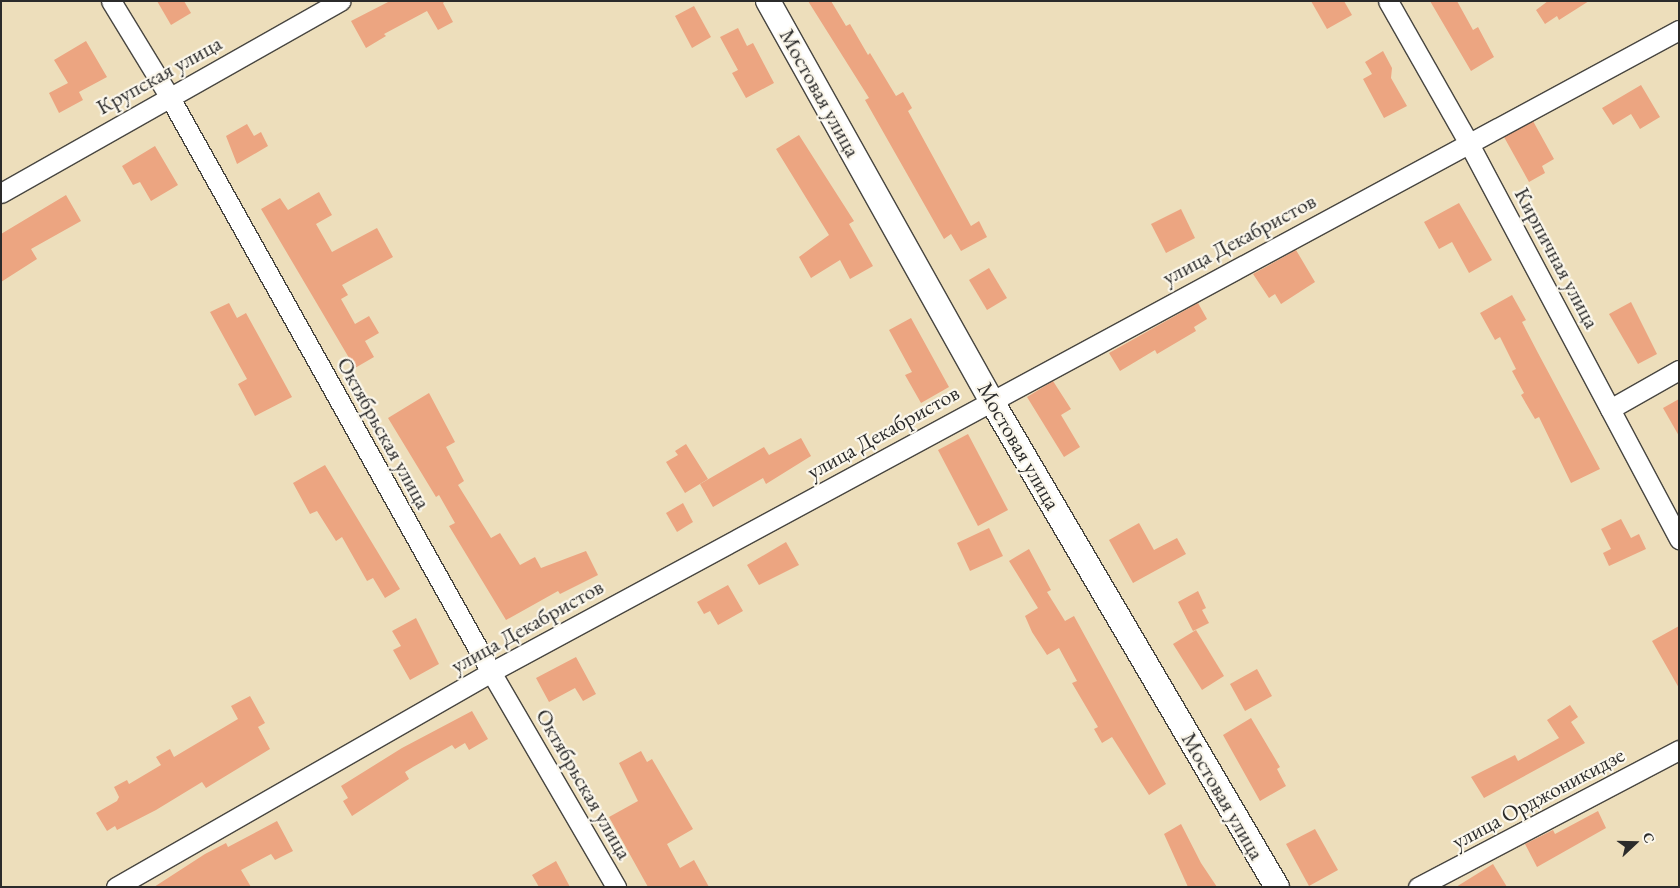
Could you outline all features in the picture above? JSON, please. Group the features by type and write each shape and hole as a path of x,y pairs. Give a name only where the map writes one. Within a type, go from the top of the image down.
{"street":[{"name":"Октябрьская улица","path":"111,1 169,96 490,672 616,887"},
{"name":"Крупская улица","path":"1,194 169,96 342,1"},
{"name":"Мостовая улица","path":"768,1 991,400 1277,887"},
{"name":"Кирпичная улица","path":"1388,1 1468,142 1679,539"},
{"name":"улица Декабристов","path":"116,887 490,672 1468,142 1679,30"},
{"path":"1610,409 1679,370"},
{"name":"улица Орджоникидзе","path":"1418,887 1679,750"}],"building":[{"path":"157,1 184,1 191,13 171,25"},
{"path":"390,1 445,1 443,3 453,22 438,30 427,11 384,34 386,36 366,48 351,21"},
{"path":"808,1 831,1 846,26 850,24 868,55 870,53 896,96 903,92 912,108 908,111 971,226 979,221 987,237 961,251 951,234 944,239 865,100 869,98"},
{"path":"1311,1 1344,1 1352,15 1327,29"},
{"path":"1430,1 1457,1 1473,30 1478,27 1494,57 1471,71"},
{"path":"1548,1 1589,1 1559,20 1557,16 1545,24 1536,10"},
{"path":"694,6 711,37 692,48 675,16"},
{"path":"738,28 747,46 753,43 774,83 746,98 732,73 738,70 720,37"},
{"path":"86,41 107,77 79,92 83,100 59,113 49,93 68,83 54,60"},
{"path":"1383,51 1392,68 1391,78 1407,106 1384,118 1363,79 1372,74 1365,62"},
{"path":"1641,85 1660,117 1640,129 1631,114 1613,125 1602,108"},
{"path":"1533,121 1554,159 1542,166 1545,173 1529,182 1504,137"},
{"path":"247,124 254,136 261,132 268,146 237,164 226,136"},
{"path":"799,135 854,221 849,224 873,266 850,279 840,260 811,278 799,257 829,235 776,149"},
{"path":"155,146 178,185 151,201 140,182 133,185 122,166"},
{"path":"319,192 332,215 316,224 332,252 377,228 393,257 342,285 348,295 341,299 355,324 369,316 379,333 365,341 374,357 355,368 261,209 280,198 288,210"},
{"path":"66,195 81,221 31,249 37,259 1,282 1,234"},
{"path":"1459,203 1492,260 1469,273 1452,242 1439,249 1424,222"},
{"path":"1181,209 1195,238 1166,253 1151,224"},
{"path":"1296,250 1315,282 1281,304 1275,294 1269,298 1253,274"},
{"path":"989,268 1007,298 987,310 969,280"},
{"path":"1512,295 1526,320 1522,322 1600,469 1571,483 1539,417 1535,419 1521,395 1524,393 1512,371 1516,369 1500,337 1495,340 1480,313"},
{"path":"1631,302 1657,354 1638,364 1609,314"},
{"path":"229,303 237,318 246,313 292,397 255,416 238,384 247,379 210,312"},
{"path":"1198,303 1207,319 1194,327 1196,331 1157,354 1155,350 1120,371 1109,353"},
{"path":"911,318 949,387 921,403 905,375 912,372 889,330"},
{"path":"1053,381 1071,409 1061,415 1080,447 1064,457 1027,397"},
{"path":"429,393 455,442 446,447 464,481 458,485 491,538 500,533 520,565 535,557 541,568 586,551 598,575 560,594 558,591 506,620 449,526 455,523 439,495 436,497 388,418"},
{"path":"1679,399 1679,436 1663,408"},
{"path":"968,434 1008,510 978,526 938,450"},
{"path":"801,438 811,456 766,484 763,478 713,507 700,484 764,447 769,455"},
{"path":"686,444 708,479 685,493 666,462 678,455 675,451"},
{"path":"325,465 400,589 385,598 373,578 367,581 342,537 336,541 317,511 310,514 293,483"},
{"path":"683,503 693,522 677,532 666,513"},
{"path":"1621,519 1631,538 1639,534 1646,549 1609,566 1603,553 1611,549 1601,529"},
{"path":"1139,523 1154,550 1177,538 1186,554 1133,583 1109,540"},
{"path":"989,528 1003,556 970,571 957,543"},
{"path":"786,542 799,565 759,585 747,565"},
{"path":"1029,549 1051,590 1047,592 1065,621 1074,616 1166,784 1149,795 1112,737 1102,743 1094,729 1098,727 1072,683 1077,681 1059,648 1047,655 1032,632 1025,616 1038,608 1009,561"},
{"path":"728,585 743,611 718,625 710,611 704,614 697,602"},
{"path":"1198,591 1206,608 1202,610 1209,623 1193,631 1178,602"},
{"path":"416,618 439,664 410,680 393,650 401,646 392,631"},
{"path":"1679,626 1679,688 1652,641"},
{"path":"1196,630 1224,676 1202,690 1173,644"},
{"path":"576,657 596,694 583,701 575,688 549,702 536,678"},
{"path":"1257,669 1272,696 1245,711 1230,684"},
{"path":"250,696 265,723 258,727 270,749 206,788 202,782 156,810 117,830 115,826 107,831 96,813 117,801 119,797 114,787 127,780 129,784 161,765 156,757 170,749 174,757 238,719 231,706"},
{"path":"1570,705 1578,717 1571,722 1585,743 1484,798 1471,777 1515,755 1518,761 1559,738 1547,720"},
{"path":"472,711 488,739 469,750 465,743 455,749 452,745 413,767 405,772 409,779 352,816 343,801 348,798 341,786 402,748"},
{"path":"1251,718 1280,767 1277,769 1286,786 1260,801 1223,735"},
{"path":"641,751 647,762 652,759 693,829 667,844 680,868 694,860 709,887 648,887 609,817 638,801 619,763"},
{"path":"1598,811 1606,828 1537,867 1525,844 1553,830 1555,834"},
{"path":"277,821 293,851 275,860 271,854 241,870 251,887 154,887 205,854 226,843 228,847"},
{"path":"1181,824 1201,863 1217,887 1188,887 1164,834"},
{"path":"1315,829 1338,870 1309,886 1286,844"},
{"path":"556,861 570,887 539,887 532,875"},
{"path":"1493,864 1507,887 1456,887"}]}
